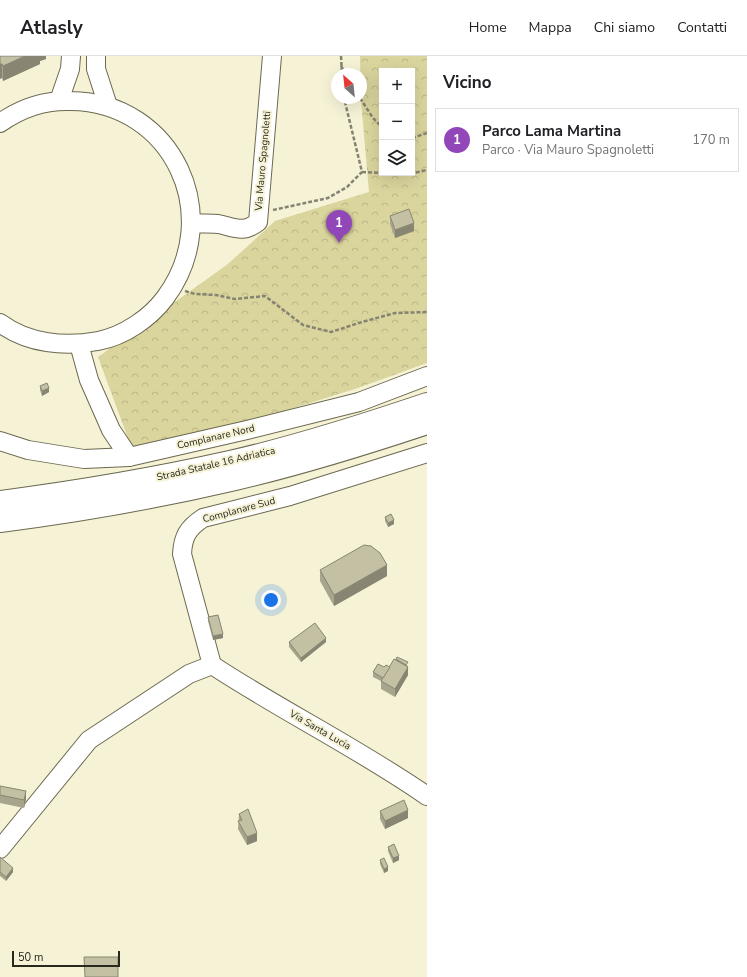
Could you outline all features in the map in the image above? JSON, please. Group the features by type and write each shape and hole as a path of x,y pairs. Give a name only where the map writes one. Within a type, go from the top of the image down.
{"highway":[{"name":"Strada Statale 16 Adriatica","path":"0,502 54,495 150,479 231,462 330,435 427,404"},
{"name":"Strada Statale 16 Adriatica","path":"0,521 125,502 236,479 350,448 427,424"},
{"path":"0,493 54,495"}],"street":[{"path":"59,101 70,69 71,56"},
{"path":"96,56 96,69 108,106"},
{"name":"Via Mauro Spagnoletti","path":"192,223 218,224 236,229 247,228 258,222 272,56"},
{"path":"0,123 10,115 34,105 59,101 84,101 108,106 128,115 146,127 162,142 175,160 184,180 190,201 192,223 190,245 184,266 174,286 160,304 143,320 102,340 79,344 54,344 29,338 0,323"},
{"path":"79,344 88,380 110,430 129,457"},
{"name":"Complanare Nord","path":"0,441 28,450 84,459 129,457 359,402 427,376"},
{"name":"Complanare Sud","path":"212,665 182,554 183,541 187,532 194,524 203,518 298,494 427,453"},
{"path":"0,848 89,740 189,674 212,665"},
{"name":"Via Santa Lucia","path":"212,665 250,690 399,777 427,796"}],"path":[{"path":"341,56 341,66"},
{"path":"345,104 362,172"},
{"path":"364,104 379,124"},
{"path":"415,137 427,134"},
{"path":"260,212 328,198 347,187 362,172 409,174 427,170"},
{"path":"174,286 195,294 216,295 235,299 265,296 303,325 331,332 396,313 427,312"}],"green space":[{"path":"360,56 427,56 427,363 355,389 245,423 132,449 98,357 228,264 275,221 369,192 361,104 367,104 367,68 360,68"}],"building":[{"path":"0,56 25,56 3,66 0,64"},
{"path":"409,209 414,223 395,230 390,216"},
{"path":"47,383 49,388 42,391 40,386"},
{"path":"391,514 394,520 388,523 385,517"},
{"path":"364,545 371,546 380,553 387,565 334,595 320,570"},
{"path":"218,615 223,634 213,636 208,617"},
{"path":"315,623 326,638 301,658 289,642"},
{"path":"397,657 408,662 406,665 396,659"},
{"path":"394,659 408,667 395,689 381,681"},
{"path":"378,664 384,667 386,665 390,667 383,678 373,672"},
{"path":"0,786 26,791 24,800 0,795"},
{"path":"404,800 408,810 385,821 380,811"},
{"path":"248,809 257,833 247,837 238,821 242,820 239,814"},
{"path":"394,844 399,856 393,858 388,847"},
{"path":"0,857 13,868 6,877 0,872"},
{"path":"384,858 388,867 384,869 380,860"},
{"path":"84,957 118,957 118,977 85,977"}],"place":[{"name":"Parco Lama Martina","path":"339,243"}]}
